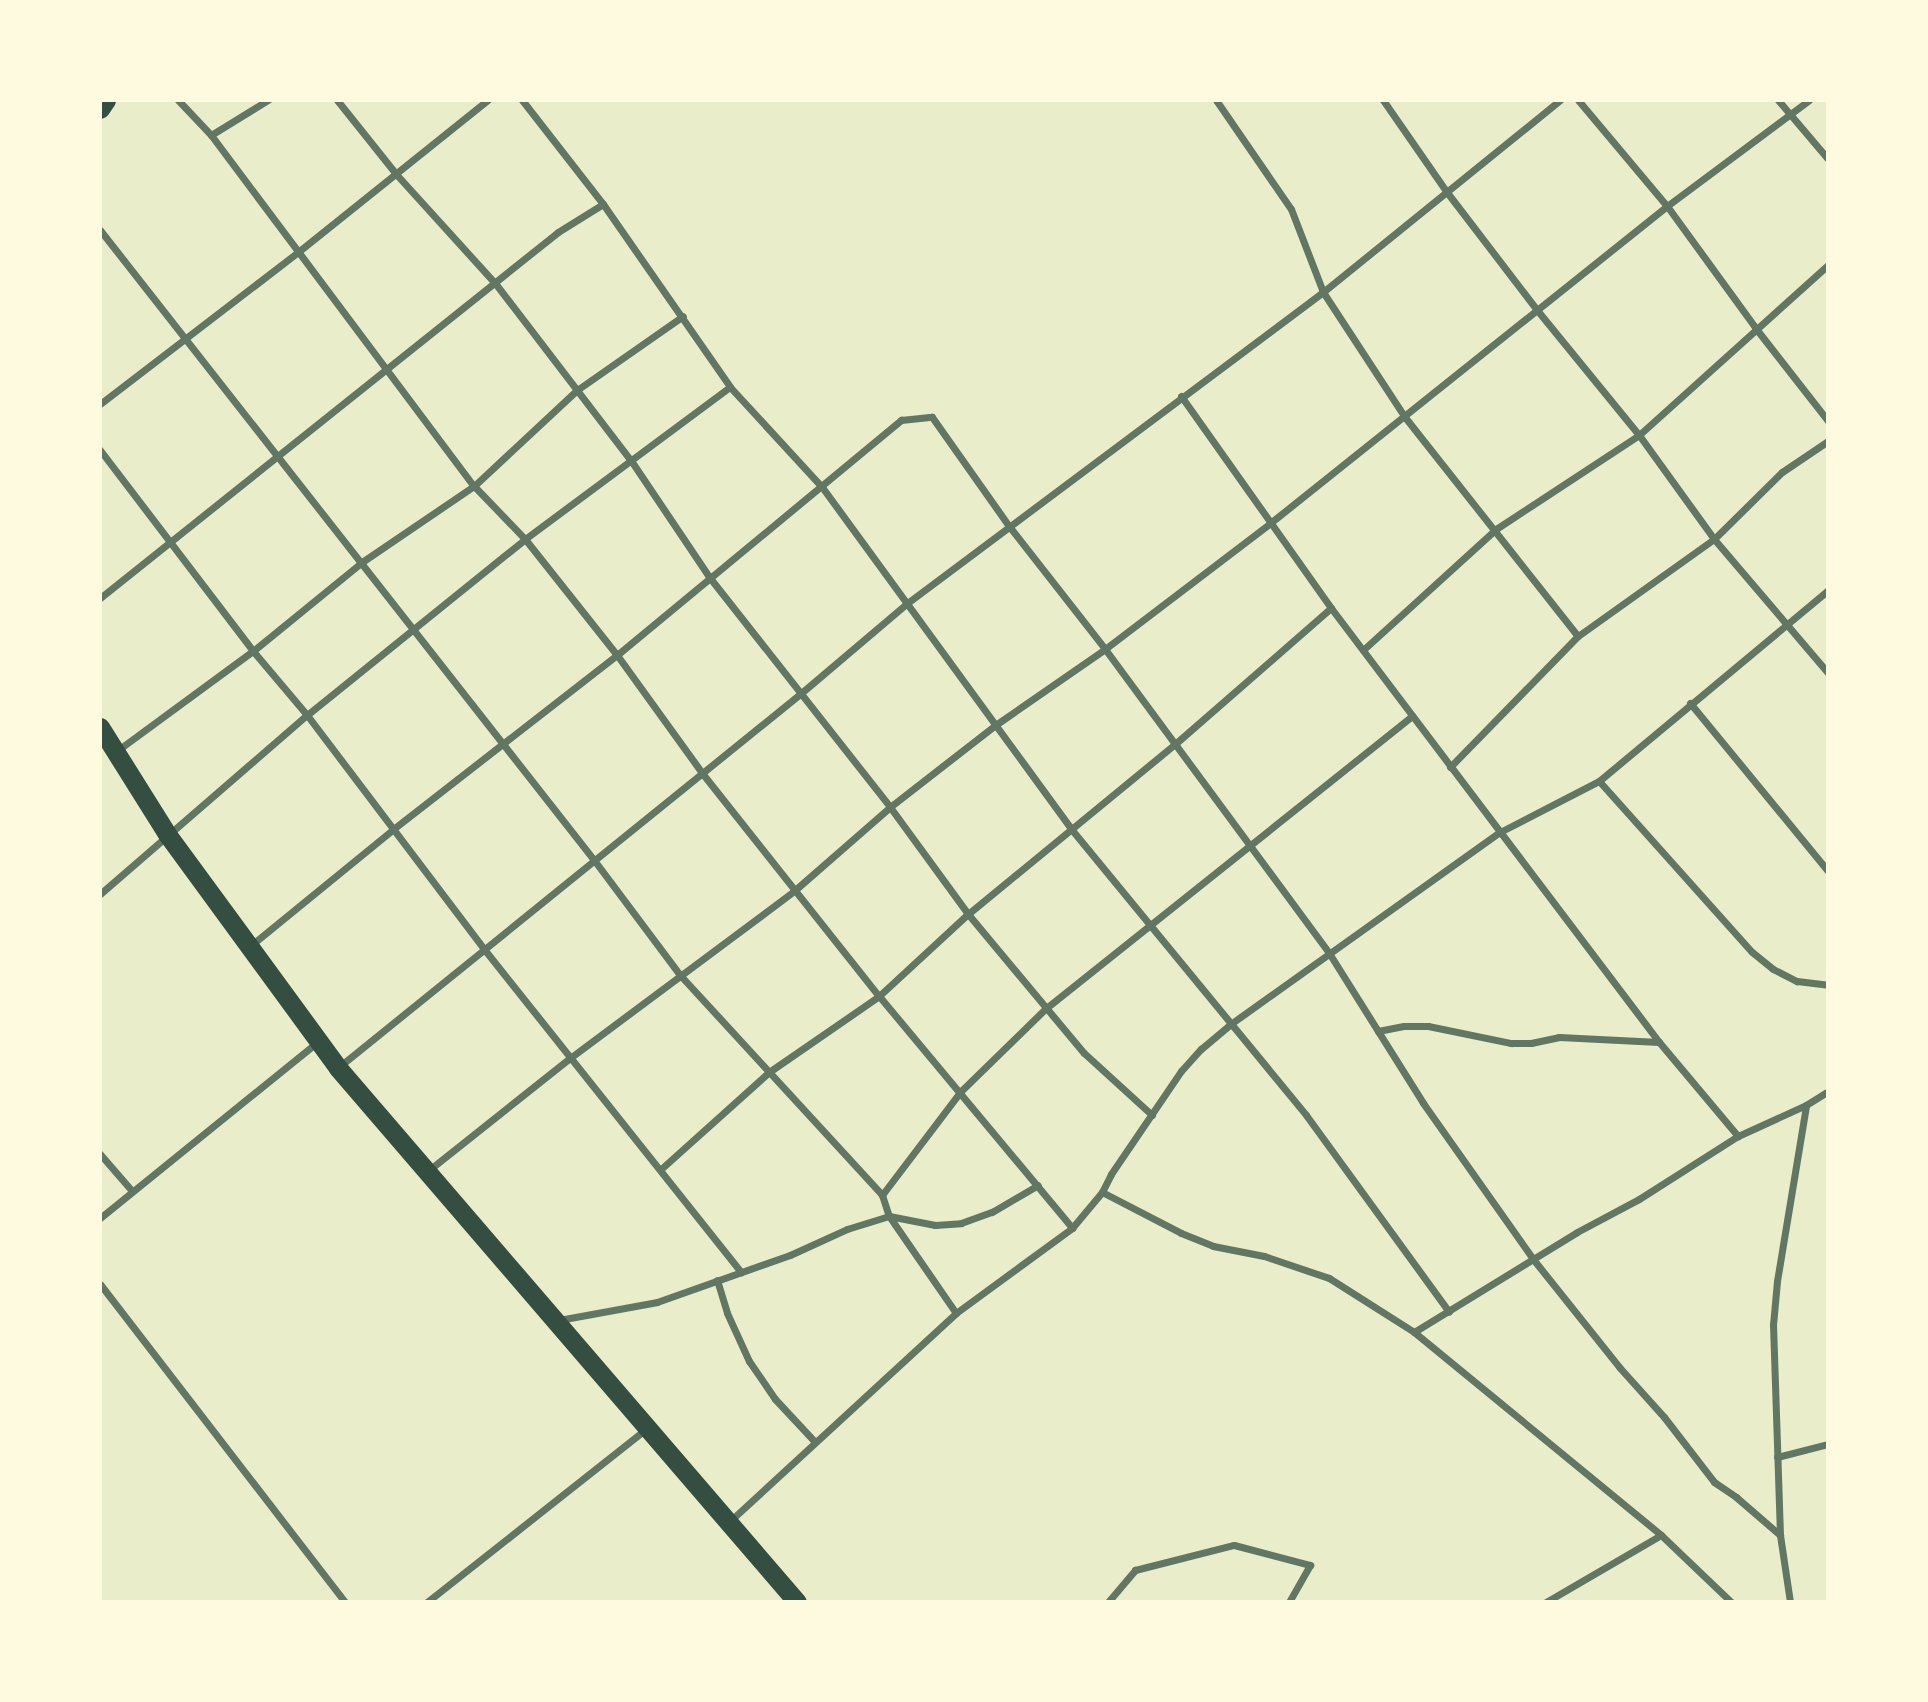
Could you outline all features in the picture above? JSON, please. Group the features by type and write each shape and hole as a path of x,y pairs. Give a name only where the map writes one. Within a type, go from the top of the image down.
{"highway":[{"path":"100,109 106,100"},
{"path":"100,727 167,834 317,1042 425,1173 797,1602"}],"street":[{"path":"178,100 211,135 474,486 525,539 617,655 702,773 878,996 961,1091 1072,1228"},
{"path":"211,135 268,100"},
{"path":"337,100 396,174 495,283 632,462 710,578 890,807 968,914 1084,1053 1152,1115"},
{"path":"100,404 299,252 488,100"},
{"path":"522,100 603,205 730,387 822,487 1072,830 1306,1115 1449,1312"},
{"path":"1216,100 1291,209 1324,292 1404,416 1578,636"},
{"path":"1383,100 1446,191 1537,310 1639,435 1714,539 1828,673"},
{"path":"1545,100 1551,107"},
{"path":"338,1068 800,695 906,604 1181,396 1324,292 1560,100"},
{"path":"1578,100 1667,206 1757,330 1828,421"},
{"path":"1777,100 1828,159"},
{"path":"425,1173 570,1058 795,890 890,807 994,726 1105,649 1269,524 1667,206 1809,100"},
{"path":"100,598 558,232 603,205"},
{"path":"100,230 362,562 680,975 882,1195 889,1216 956,1314"},
{"path":"1363,650 1496,529 1639,435 1828,265"},
{"path":"115,753 253,652 362,562 474,486 577,390 683,316"},
{"path":"100,894 307,715 525,539 730,387"},
{"path":"1181,396 1269,524 1450,767 1659,1042 1738,1136"},
{"path":"249,947 392,830 617,655 901,420 932,417 1009,526 1105,649 1329,953 1423,1103 1533,1258 1714,1482 1737,1497 1780,1535"},
{"path":"1450,767 1578,636 1714,539 1782,472 1828,441"},
{"path":"100,450 253,652 307,715 484,949 741,1272"},
{"path":"728,1523 956,1314 1072,1228 1102,1192 1111,1174 1194,1056 1232,1023 1500,832 1599,781 1828,590"},
{"path":"661,1169 769,1072 878,996 968,914 1175,744 1331,608"},
{"path":"1690,703 1828,871"},
{"path":"882,1195 961,1091 1045,1009 1412,716"},
{"path":"1599,781 1752,952 1773,969 1797,981 1828,985"},
{"path":"1378,1031 1404,1026 1428,1026 1511,1043 1559,1037 1659,1042"},
{"path":"100,1217 272,1081 317,1042"},
{"path":"1414,1332 1533,1258 1639,1199 1738,1136 1805,1105 1828,1091"},
{"path":"1790,1602 1780,1535 1773,1325 1777,1282 1805,1105"},
{"path":"100,1154 132,1191"},
{"path":"553,1321 657,1302 790,1255 847,1229 889,1216 934,1225 961,1223 992,1212 1038,1185"},
{"path":"1102,1192 1172,1229 1213,1246 1264,1256 1329,1278 1414,1332 1661,1535 1731,1602"},
{"path":"717,1280 727,1313 749,1361 775,1399 815,1442"},
{"path":"100,1284 345,1602"},
{"path":"427,1602 646,1429"},
{"path":"1777,1457 1828,1444"},
{"path":"1546,1602 1661,1535"},
{"path":"1108,1602 1135,1570 1234,1545 1310,1565 1289,1602"}]}
